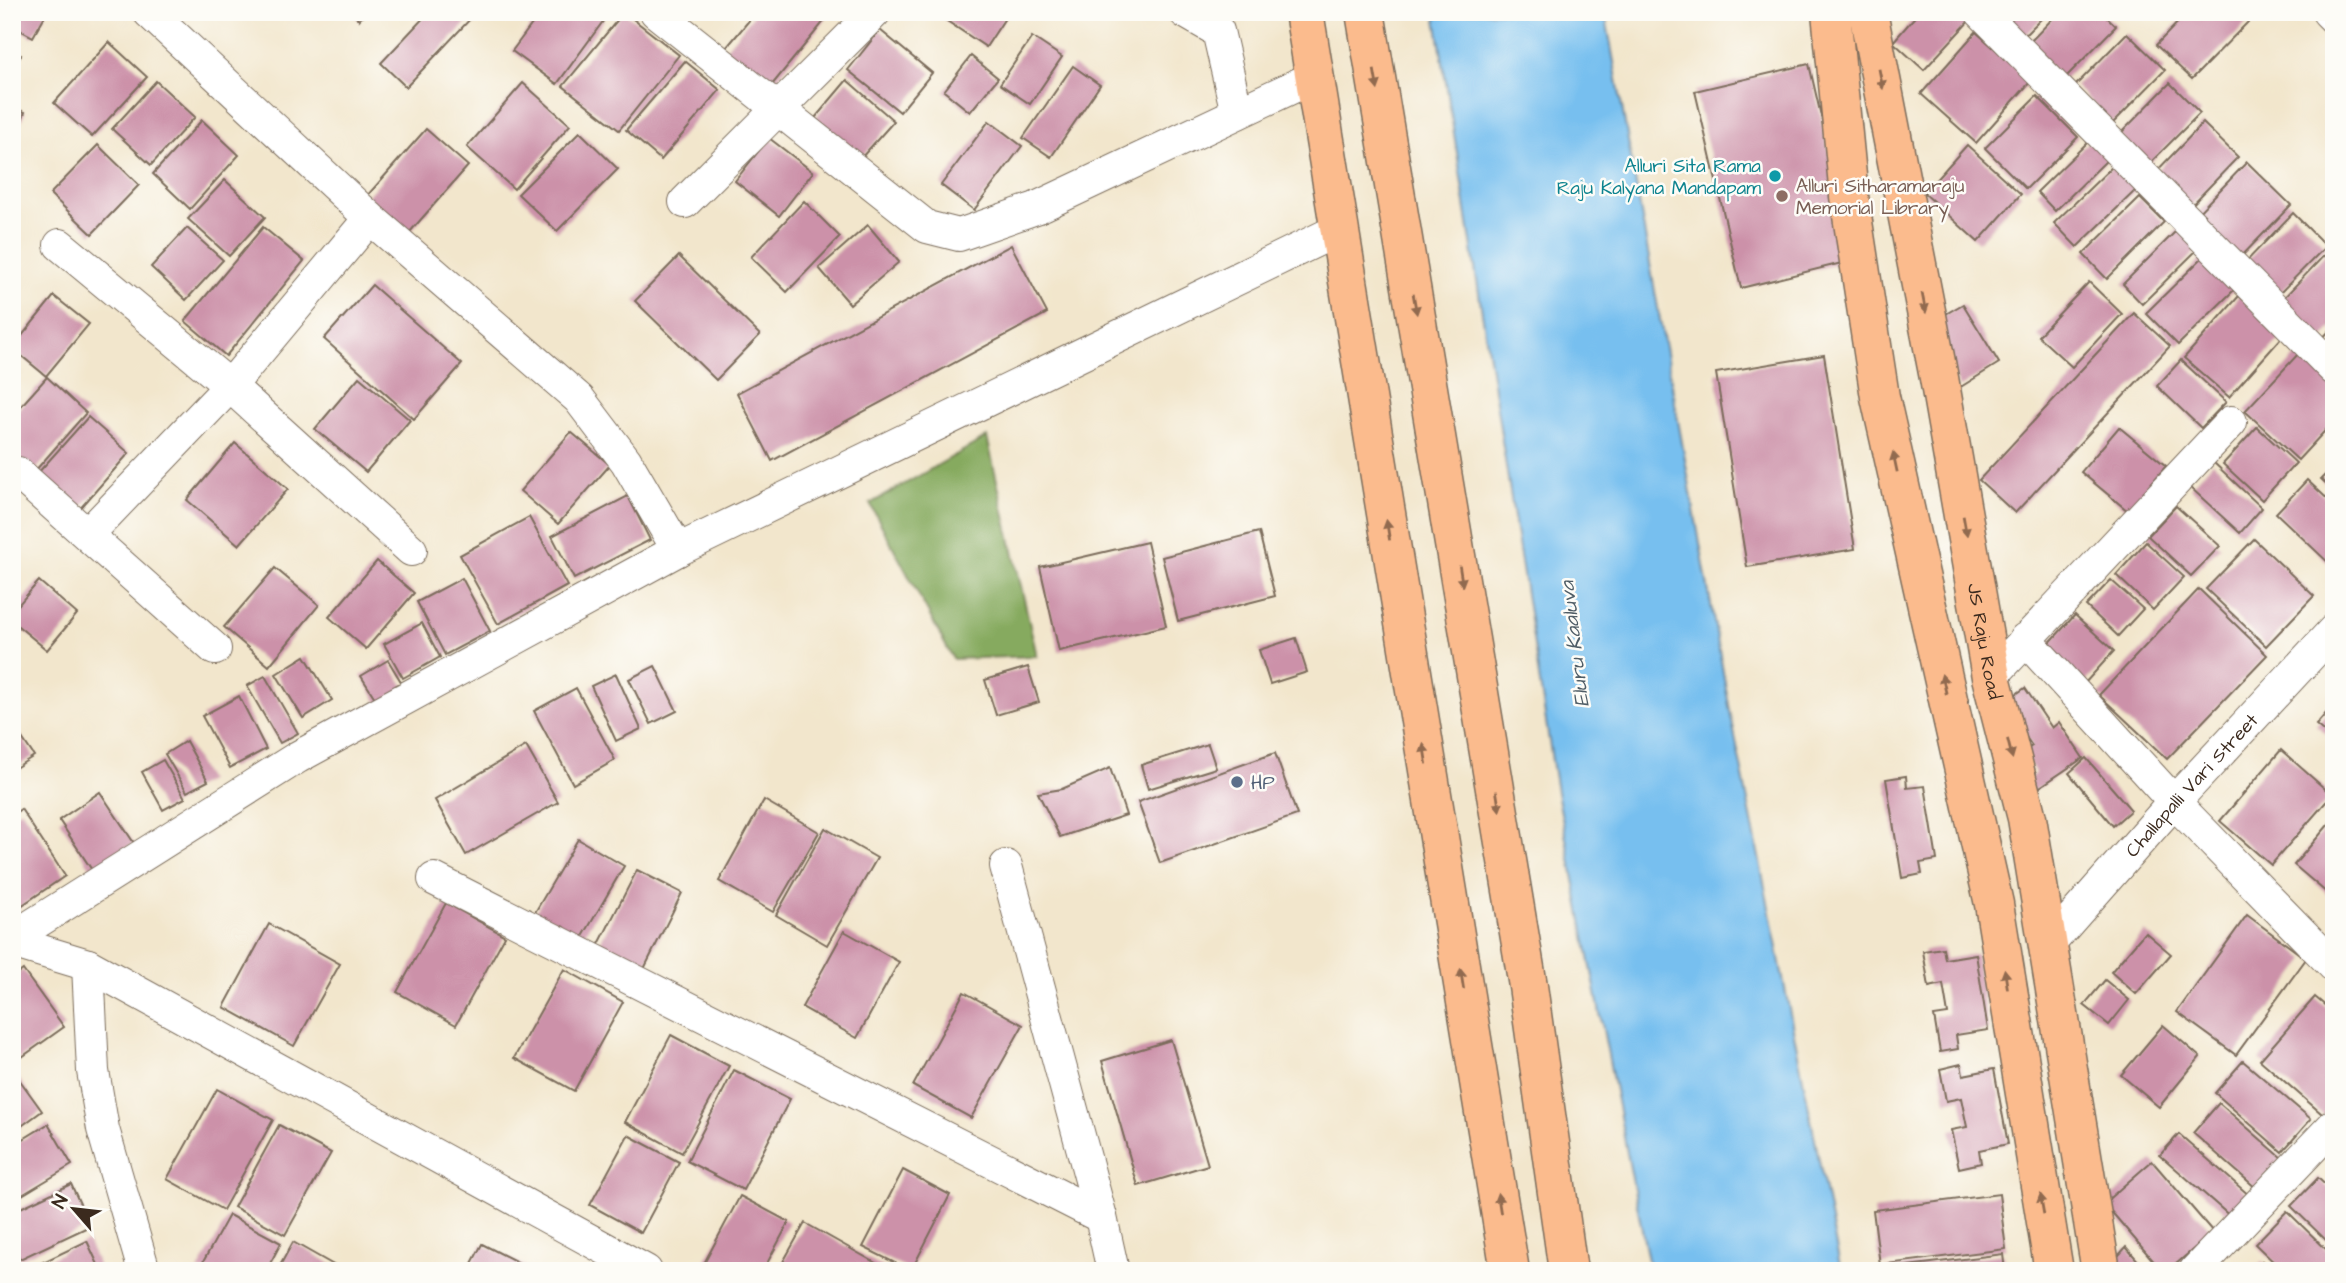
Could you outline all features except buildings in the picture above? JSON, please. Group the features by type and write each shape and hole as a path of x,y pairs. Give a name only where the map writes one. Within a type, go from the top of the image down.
{"main road":[{"path":"1304,12 1510,1271"},
{"path":"1365,12 1521,945 1568,1271"},
{"name":"JS Raju Road","path":"1868,12 1939,378 1991,677 2027,818 2050,943 2101,1271"},
{"path":"1832,26 1849,196 1880,397 1994,904 2054,1271"}],"street":[{"path":"149,12 370,218 579,399 626,461 678,550"},
{"path":"656,12 927,228 960,235 1036,208 1314,77"},
{"path":"685,202 874,12"},
{"path":"1185,12 1219,31 1237,113"},
{"path":"1832,26 1858,12"},
{"path":"1981,12 2334,369"},
{"path":"2328,12 2334,18"},
{"path":"88,534 230,386 370,218"},
{"path":"12,940 298,758 678,550 1338,230"},
{"path":"61,245 230,386 411,550"},
{"path":"1991,677 2231,422"},
{"path":"18,473 215,649"},
{"name":"Challapalli Vari Street","path":"2050,943 2174,802 2334,629"},
{"path":"2025,639 2174,802 2334,966"},
{"path":"1006,866 1101,1217 1113,1271"},
{"path":"434,879 1101,1217"},
{"path":"12,940 88,965 646,1271"},
{"path":"88,965 93,1070 103,1129 144,1271"},
{"path":"2195,1271 2334,1125"}],"green space":[{"path":"987,437 1037,656 953,659 870,504"}],"water":[{"name":"Eluru Kaaluva","path":"1435,12 1605,12 1730,711 1841,1271 1650,1271 1557,792"}],"place":[{"name":"Alluri Sita Rama Raju Kalyana Mandapam","path":"1775,176"},
{"name":"Alluri Sitharamaraju Memorial Library","path":"1782,196"},
{"name":"HP","path":"1237,782"}]}
